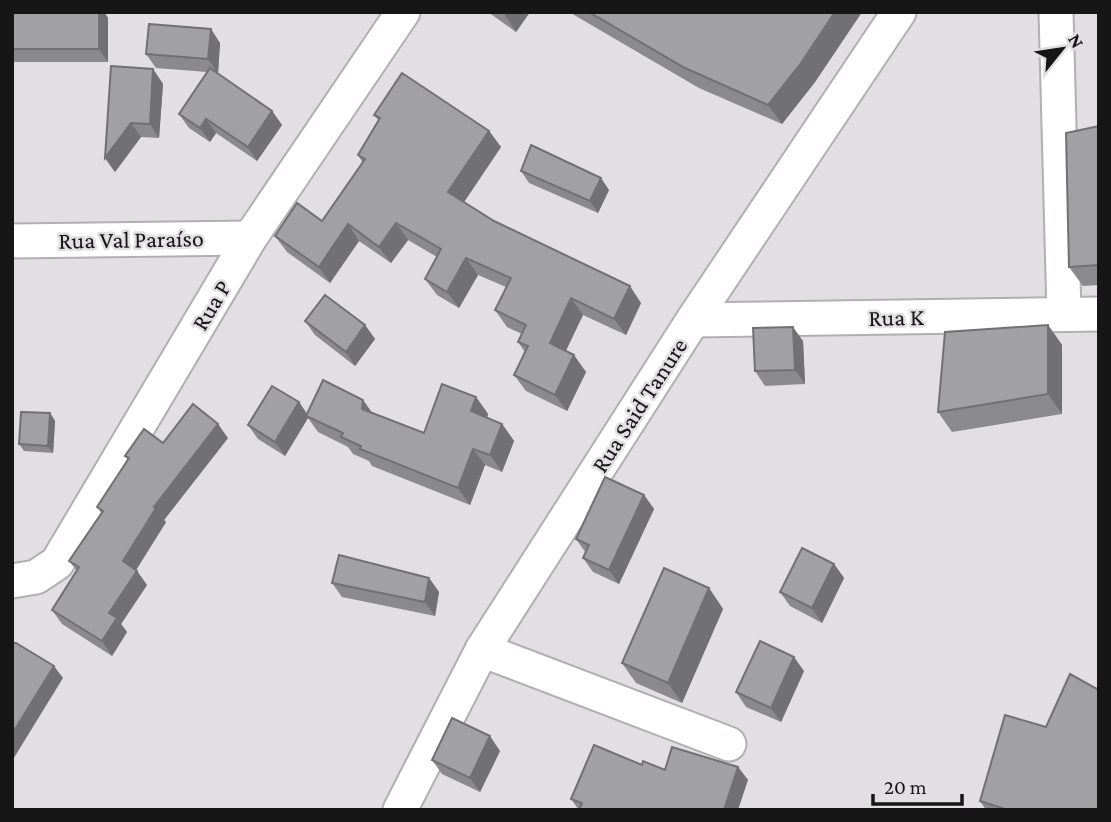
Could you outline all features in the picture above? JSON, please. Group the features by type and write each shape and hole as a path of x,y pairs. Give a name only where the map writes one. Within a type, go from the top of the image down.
{"street":[{"name":"Rua P","path":"12,581 36,577 57,563 250,238 403,12"},
{"name":"Rua Said Tanure","path":"400,810 482,650 693,320 899,12"},
{"path":"1055,12 1064,314"},
{"name":"Rua Val Paraíso","path":"12,241 250,238"},
{"name":"Rua K","path":"693,320 1099,314"},
{"path":"482,650 729,744"}],"building":[{"path":"12,12 99,12 99,49 12,49"},
{"path":"589,12 835,12 801,63 768,105 685,68"},
{"path":"149,24 211,29 208,59 146,54"},
{"path":"111,66 153,69 150,124 131,123 105,158"},
{"path":"210,68 272,111 248,147 206,119 200,128 179,114"},
{"path":"402,73 489,131 448,192 494,221 630,286 614,319 571,298 550,343 574,355 555,395 514,375 528,346 518,342 526,325 495,310 511,278 466,258 447,292 425,279 441,249 396,223 379,247 348,224 319,267 275,236 297,203 322,221 365,159 358,155 380,118 374,115"},
{"path":"1099,126 1099,265 1069,267 1066,133"},
{"path":"531,145 601,178 590,201 521,171"},
{"path":"325,295 365,325 346,352 305,321"},
{"path":"1048,325 1048,394 938,412 945,332"},
{"path":"793,327 795,370 755,371 753,328"},
{"path":"323,380 363,400 362,409 424,433 442,384 476,397 471,411 502,424 490,455 473,449 458,488 360,449 361,446 341,437 343,433 306,416"},
{"path":"272,386 299,402 275,442 248,425"},
{"path":"193,404 218,424 154,507 156,508 123,561 137,571 109,613 117,618 102,641 52,610 79,567 69,561 103,511 97,507 129,458 125,456 144,429 163,443"},
{"path":"21,412 50,413 48,446 19,444"},
{"path":"605,477 644,495 609,570 583,558 589,545 576,539"},
{"path":"802,548 834,564 812,608 780,592"},
{"path":"339,555 429,578 425,602 332,583"},
{"path":"664,568 709,588 668,683 622,663"},
{"path":"760,641 794,657 771,708 736,692"},
{"path":"12,643 54,666 12,734"},
{"path":"1070,674 1099,690 1099,810 1008,810 980,801 1005,715 1046,727"},
{"path":"452,718 490,736 470,778 432,760"},
{"path":"594,745 642,765 643,761 665,770 672,747 738,767 724,810 579,810 582,803 571,799"}]}
